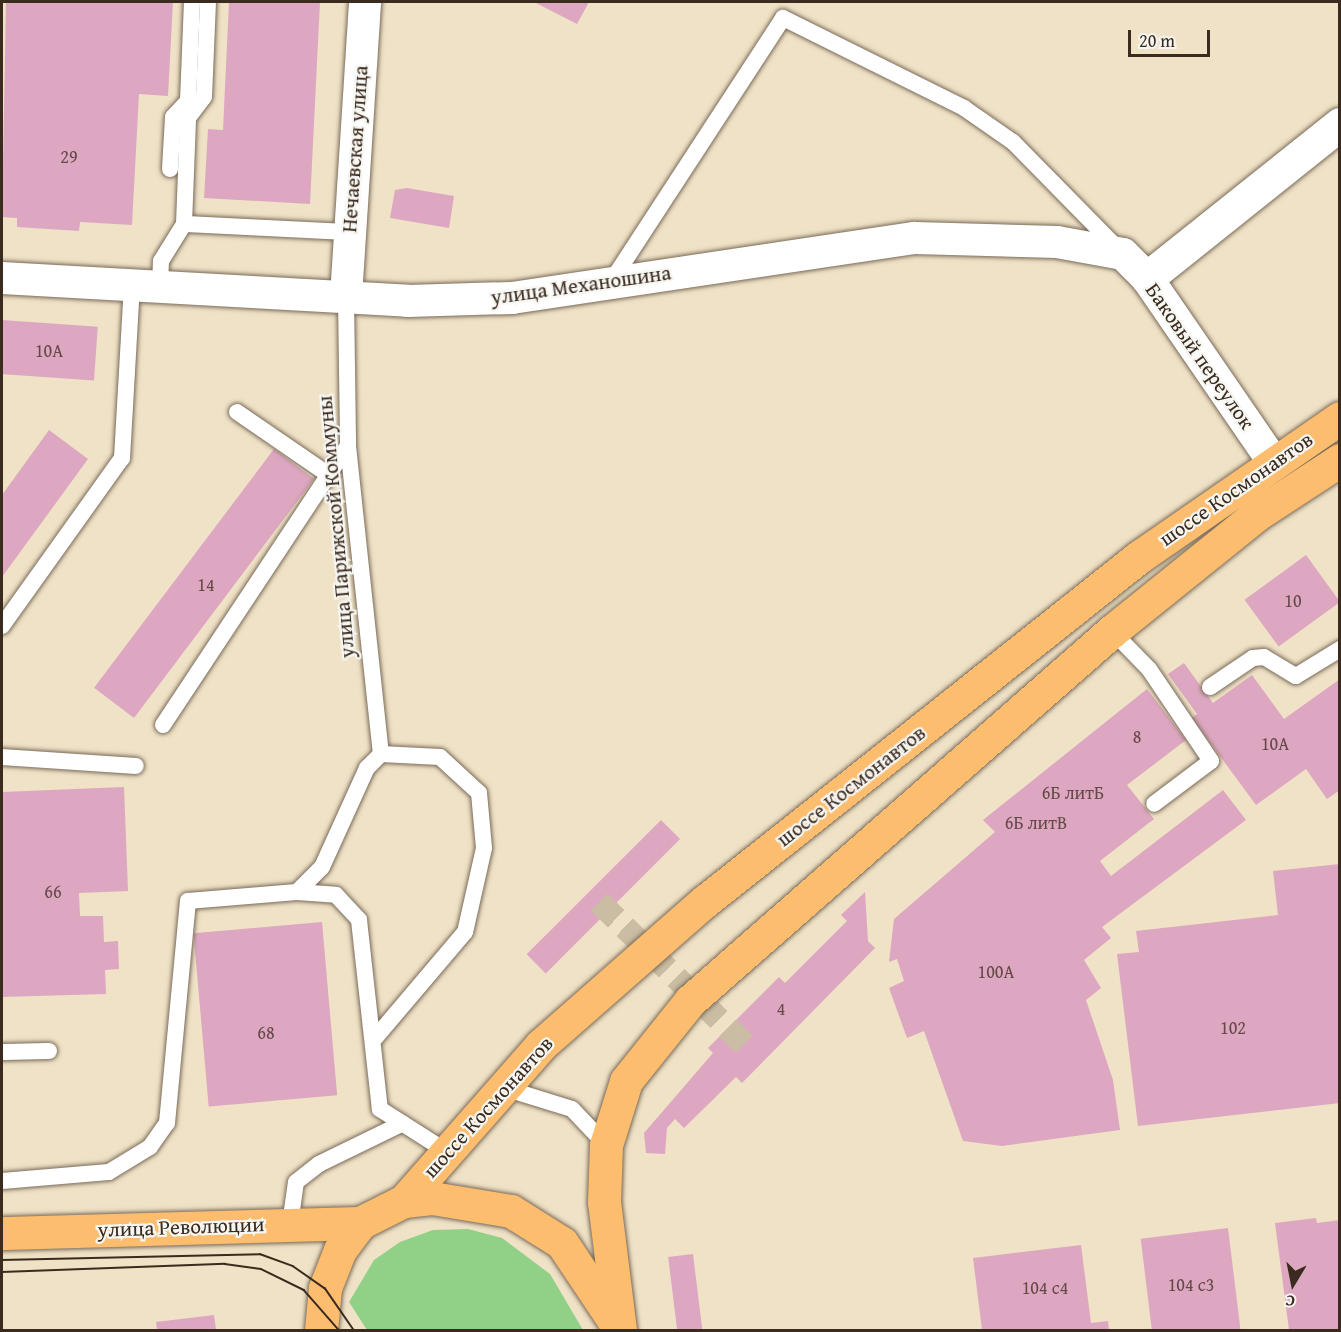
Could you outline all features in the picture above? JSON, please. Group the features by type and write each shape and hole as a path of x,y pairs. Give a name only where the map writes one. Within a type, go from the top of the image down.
{"main road":[{"name":"шоссе Космонавтов","path":"404,1201 501,1087 541,1045 704,902 1139,557 1273,461 1340,418"},
{"name":"шоссе Космонавтов","path":"620,1330 604,1202 606,1146 626,1081 690,1001 1112,631 1259,513 1340,460"},
{"path":"321,1330 325,1288 340,1250 360,1223 404,1201 454,1199 511,1211 562,1243 620,1330"},
{"name":"улица Революции","path":"2,1233 360,1223"}],"street":[{"name":"Нечаевская улица","path":"346,297 365,2"},
{"path":"1147,278 1340,124"},
{"name":"улица Механошина","path":"2,278 146,288 346,297 512,298 915,238 1057,242 1123,254"},
{"name":"Баковый переулок","path":"1123,254 1147,278 1273,461"}],"lane":[{"path":"170,169 173,117 188,101 192,2"},
{"path":"2,626 122,458 146,288 184,224 188,118 204,97 208,2"},
{"path":"611,282 783,18 964,108 1013,142 1123,254"},
{"path":"184,224 349,232"},
{"name":"улица Парижской Коммуны","path":"346,297 348,446 381,754"},
{"path":"237,411 329,475"},
{"path":"163,724 348,446"},
{"path":"1112,631 1149,669 1211,761 1154,804"},
{"path":"1210,687 1253,658 1264,657 1285,675 1296,676 1340,650"},
{"path":"297,892 322,867 367,768 381,754 440,757 479,793 485,817 465,932 376,1037"},
{"path":"2,757 136,766"},
{"path":"2,1181 109,1172 150,1147 167,1123 188,901 297,892 336,895 359,920 376,1037 375,1056 380,1109 446,1151"},
{"path":"2,1052 49,1051"},
{"path":"501,1087 572,1109 606,1146"},
{"path":"290,1224 296,1182 319,1164 403,1123"}],"green space":[{"path":"468,1229 502,1238 550,1274 583,1330 367,1330 349,1302 374,1260 400,1242 433,1230"}],"building":[{"path":"6,2 173,2 168,96 139,94 132,225 80,222 79,231 17,227 17,218 2,217"},
{"path":"229,2 320,2 310,204 204,198 208,129 223,130"},
{"path":"534,2 589,2 577,24"},
{"path":"407,188 454,196 449,228 390,218 395,190"},
{"path":"2,320 98,327 94,381 2,374"},
{"path":"49,430 88,459 2,577 2,495"},
{"path":"274,449 314,479 134,718 94,688"},
{"path":"1306,555 1340,602 1279,647 1245,600"},
{"path":"1184,663 1213,703 1252,675 1284,719 1340,679 1340,790 1327,799 1306,769 1256,805 1192,718 1197,714 1168,674"},
{"path":"1147,689 1186,740 1127,785 1154,819 1100,861 1111,876 1223,790 1246,820 1102,927 1111,938 1084,960 1101,988 1086,1000 1113,1080 1120,1130 1002,1146 963,1141 924,1031 907,1038 889,988 904,981 897,959 889,962 894,919 995,832 983,820"},
{"path":"124,787 128,891 79,893 80,916 103,916 104,942 118,941 119,969 105,970 106,994 2,997 2,792"},
{"path":"661,820 680,839 546,973 527,954"},
{"path":"1340,864 1340,1103 1138,1126 1117,954 1139,952 1136,931 1278,915 1273,871"},
{"path":"865,892 868,941 875,948 742,1083 736,1077 684,1128 675,1119 667,1128 665,1154 646,1153 644,1133 713,1053 708,1048 779,977 785,983 847,921 841,915"},
{"path":"322,922 337,1095 209,1107 193,933"},
{"path":"1316,1218 1317,1223 1340,1220 1340,1330 1289,1330 1275,1223"},
{"path":"1228,1228 1241,1330 1152,1330 1141,1239"},
{"path":"1081,1245 1091,1323 1108,1321 1109,1330 982,1330 973,1258"},
{"path":"693,1254 702,1330 677,1330 668,1257"},
{"path":"214,1315 216,1330 157,1330 156,1322"}],"tunnel":[{"path":"599,902 744,1044"}],"tram line":[{"path":"2,1260 260,1254 293,1266 325,1288 354,1330"},
{"path":"2,1272 225,1264 261,1269 304,1290 339,1330"}]}
